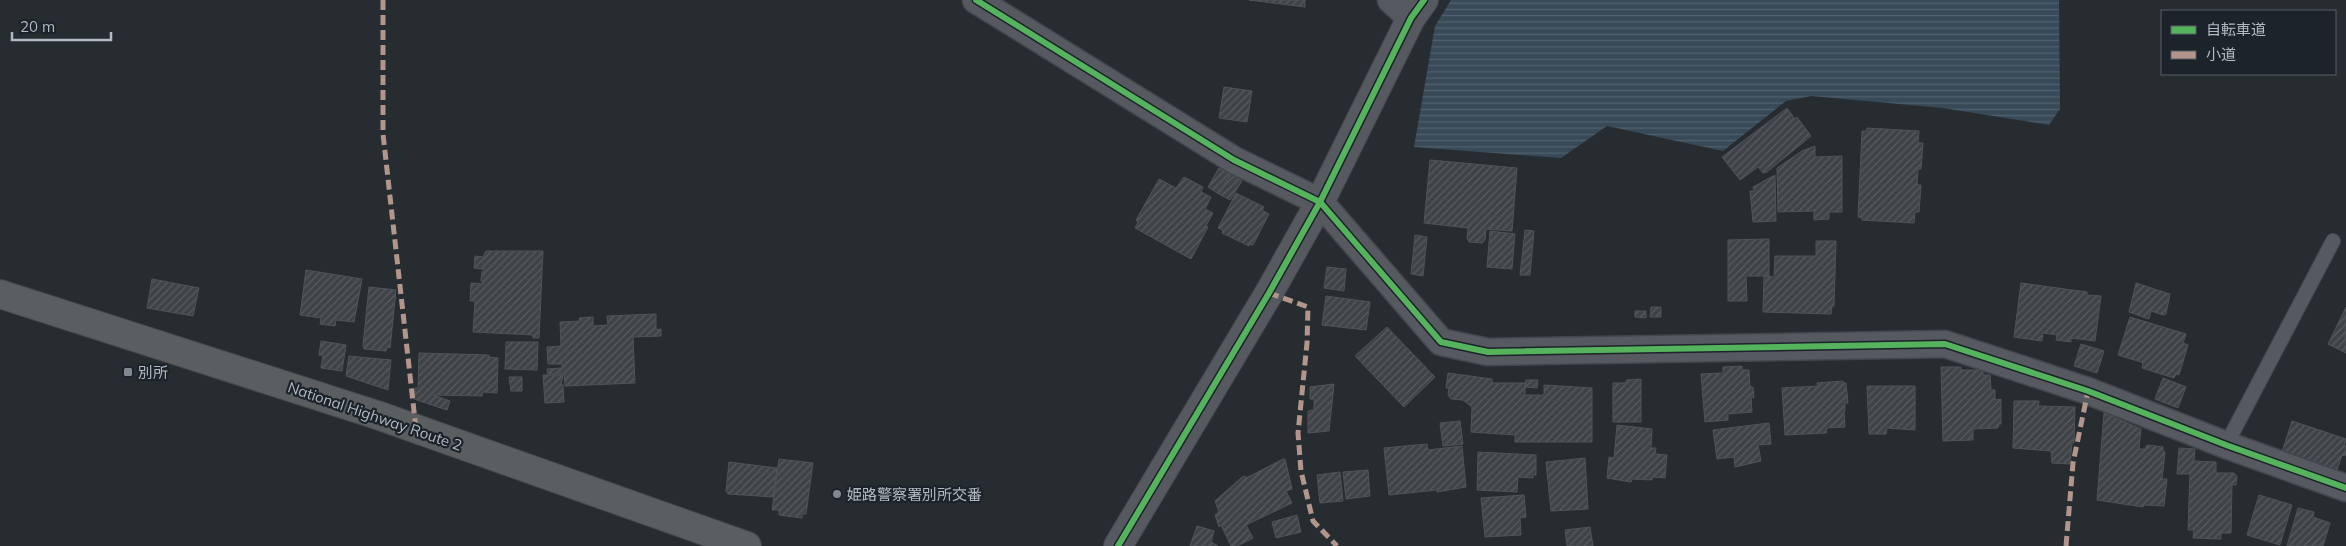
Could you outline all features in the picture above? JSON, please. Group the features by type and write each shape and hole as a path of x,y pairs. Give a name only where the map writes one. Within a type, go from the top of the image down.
{"highway":[{"name":"National Highway Route 2","path":"0,294 377,415 747,546"}],"street":[{"path":"976,0 1234,160 1320,202 1441,342 1488,352 1946,344 2088,391 2226,445 2346,488"},
{"path":"1118,546 1269,293 1320,202 1417,9 1391,0"}],"lane":[{"path":"2226,445 2333,241"}],"water":[{"path":"1451,0 2059,0 2060,109 2049,125 1943,108 1811,96 1786,101 1723,151 1607,126 1561,158 1414,147 1435,26"}],"building":[{"path":"1249,0 1305,0 1305,7"},
{"path":"1224,87 1252,91 1247,122 1219,118"},
{"path":"1787,108 1795,119 1797,117 1811,136 1767,172 1763,173 1758,167 1740,180 1722,157"},
{"path":"1867,128 1919,131 1918,143 1923,143 1921,169 1918,169 1917,185 1921,185 1919,212 1915,212 1914,223 1862,220 1862,218 1858,217 1862,131 1867,131"},
{"path":"1815,146 1815,157 1842,156 1842,212 1829,212 1829,219 1814,220 1814,211 1778,212 1777,168 1802,151"},
{"path":"1430,160 1517,168 1512,231 1486,229 1485,240 1482,243 1469,242 1467,238 1468,228 1424,223"},
{"path":"1219,168 1230,174 1219,194 1208,187"},
{"path":"1231,174 1242,181 1230,200 1219,194"},
{"path":"1775,175 1776,221 1753,222 1750,191 1754,191 1753,187"},
{"path":"1184,177 1203,187 1201,192 1211,197 1205,209 1213,213 1206,226 1208,227 1191,259 1135,228 1138,222 1136,220 1159,179 1176,188"},
{"path":"1236,193 1264,207 1262,210 1269,214 1253,245 1250,244 1249,246 1222,233 1223,230 1218,228"},
{"path":"1525,230 1534,231 1530,275 1520,275"},
{"path":"1490,231 1515,234 1512,269 1487,267"},
{"path":"1415,235 1427,237 1423,276 1411,274"},
{"path":"1769,239 1769,276 1746,276 1747,301 1728,301 1728,240"},
{"path":"1816,241 1836,241 1834,306 1832,306 1831,314 1763,312 1764,276 1774,277 1775,256 1816,256"},
{"path":"486,251 543,251 539,338 533,338 533,335 473,332 475,301 470,301 471,283 484,284 481,281 482,272 485,268 483,266 483,269 474,268 475,256 483,257"},
{"path":"1327,267 1346,269 1344,291 1324,288"},
{"path":"306,270 362,279 354,322 336,320 335,326 320,324 321,318 300,315"},
{"path":"152,279 199,288 193,316 147,308"},
{"path":"2021,283 2087,292 2087,295 2101,296 2095,341 2071,338 2071,342 2056,340 2057,335 2043,333 2042,341 2014,337"},
{"path":"2136,283 2170,294 2166,314 2163,315 2151,311 2149,319 2129,312"},
{"path":"369,287 396,290 390,348 387,347 386,351 364,349"},
{"path":"1326,296 1370,302 1366,330 1322,325"},
{"path":"1651,307 1661,307 1661,317 1650,317"},
{"path":"2346,307 2346,353 2328,344"},
{"path":"1635,311 1646,311 1646,318 1635,317"},
{"path":"656,314 656,330 661,329 661,336 633,337 635,383 565,386 564,374 548,374 547,369 562,368 562,364 548,364 547,347 561,346 560,322 580,321 579,318 593,317 593,326 608,325 607,316"},
{"path":"2130,317 2186,334 2183,343 2188,345 2179,375 2176,374 2174,378 2142,368 2143,364 2141,362 2118,355"},
{"path":"1387,327 1435,377 1404,407 1355,356"},
{"path":"321,341 346,345 342,371 321,368 323,355 319,355"},
{"path":"506,342 538,342 537,370 505,369"},
{"path":"2081,344 2104,351 2097,373 2074,366"},
{"path":"419,353 489,355 489,357 498,358 497,393 483,392 482,396 433,395 450,401 447,410 414,399 415,388 418,388"},
{"path":"349,356 391,360 388,390 346,376"},
{"path":"1742,366 1742,370 1749,370 1750,387 1753,387 1754,398 1751,397 1752,412 1728,414 1728,420 1705,422 1701,374 1723,373 1723,367"},
{"path":"1941,367 1961,367 1961,370 1983,370 1983,375 1990,375 1991,390 1995,390 1995,400 2001,399 2001,424 1999,424 1998,428 1973,429 1973,440 1943,441"},
{"path":"1448,373 1492,379 1492,383 1525,383 1525,395 1544,395 1544,385 1592,388 1592,442 1515,442 1515,435 1471,432 1472,407 1463,400 1451,399 1448,395 1449,388 1446,388"},
{"path":"543,375 563,375 561,385 563,385 564,402 545,403"},
{"path":"509,377 522,377 522,391 511,391"},
{"path":"2163,378 2186,387 2178,408 2155,399"},
{"path":"1641,379 1641,422 1613,422 1613,383 1626,383 1626,380"},
{"path":"1526,380 1538,380 1537,388 1525,387"},
{"path":"1843,381 1843,383 1846,383 1848,403 1845,403 1844,411 1845,427 1827,428 1826,433 1785,435 1782,388 1818,386 1817,383"},
{"path":"1334,384 1329,431 1308,433 1308,411 1314,410 1314,399 1310,399 1310,387"},
{"path":"1867,386 1915,386 1915,430 1887,428 1886,434 1869,434"},
{"path":"2014,401 2039,401 2038,406 2075,407 2074,443 2072,443 2070,464 2052,463 2051,451 2013,448"},
{"path":"2104,413 2141,429 2139,449 2145,449 2147,445 2163,447 2165,452 2162,479 2167,479 2164,506 2144,505 2143,507 2097,500"},
{"path":"1460,421 1463,444 1443,446 1440,423"},
{"path":"2292,421 2346,439 2344,446 2346,446 2345,456 2342,455 2337,470 2333,469 2332,472 2281,455"},
{"path":"1769,423 1771,444 1758,445 1761,461 1735,467 1734,457 1717,459 1713,430"},
{"path":"1617,425 1652,429 1651,448 1656,448 1655,454 1667,455 1665,478 1652,477 1652,480 1632,479 1631,482 1607,478 1609,457 1614,458"},
{"path":"1427,444 1428,450 1462,446 1466,487 1437,492 1437,490 1389,495 1384,448"},
{"path":"2179,448 2195,449 2194,461 2216,462 2216,473 2234,473 2237,476 2236,485 2232,485 2231,533 2221,533 2221,539 2193,538 2194,530 2188,530 2190,474 2177,474"},
{"path":"1478,452 1536,455 1536,475 1533,475 1533,478 1518,477 1517,492 1477,490"},
{"path":"1585,458 1588,509 1551,511 1546,462"},
{"path":"779,459 813,463 806,514 802,514 802,518 779,515 779,510 772,510"},
{"path":"1285,459 1292,489 1286,491 1292,503 1246,525 1253,538 1237,546 1231,546 1221,525 1219,527 1215,515 1219,512 1215,501 1241,478 1245,476 1246,478"},
{"path":"729,462 777,468 773,497 728,494 726,491"},
{"path":"1368,470 1370,496 1346,499 1343,472"},
{"path":"1340,472 1343,501 1320,503 1317,475"},
{"path":"1524,495 1526,517 1520,518 1521,535 1485,537 1481,498"},
{"path":"2259,495 2292,505 2280,545 2247,535"},
{"path":"2298,508 2314,512 2313,517 2330,523 2323,546 2287,546"},
{"path":"1297,515 1301,532 1276,538 1272,522"},
{"path":"1197,526 1214,531 1211,542 1218,546 1190,546"},
{"path":"1590,527 1593,546 1567,546 1565,530"}],"marked path":[{"path":"383,0 383,134 416,429"},
{"path":"1269,293 1308,307 1307,343 1298,433 1301,471 1313,521 1337,546"},
{"path":"2066,546 2073,463 2088,391"}],"cycle path":[{"path":"976,0 1234,160 1320,202 1441,342 1488,352 1945,344 2088,391 2226,445 2346,488"},
{"path":"1118,546 1269,293 1320,202 1411,18 1424,0"}],"place":[{"name":"別所","path":"128,372"},
{"name":"姫路警察署別所交番","path":"837,494"}]}
